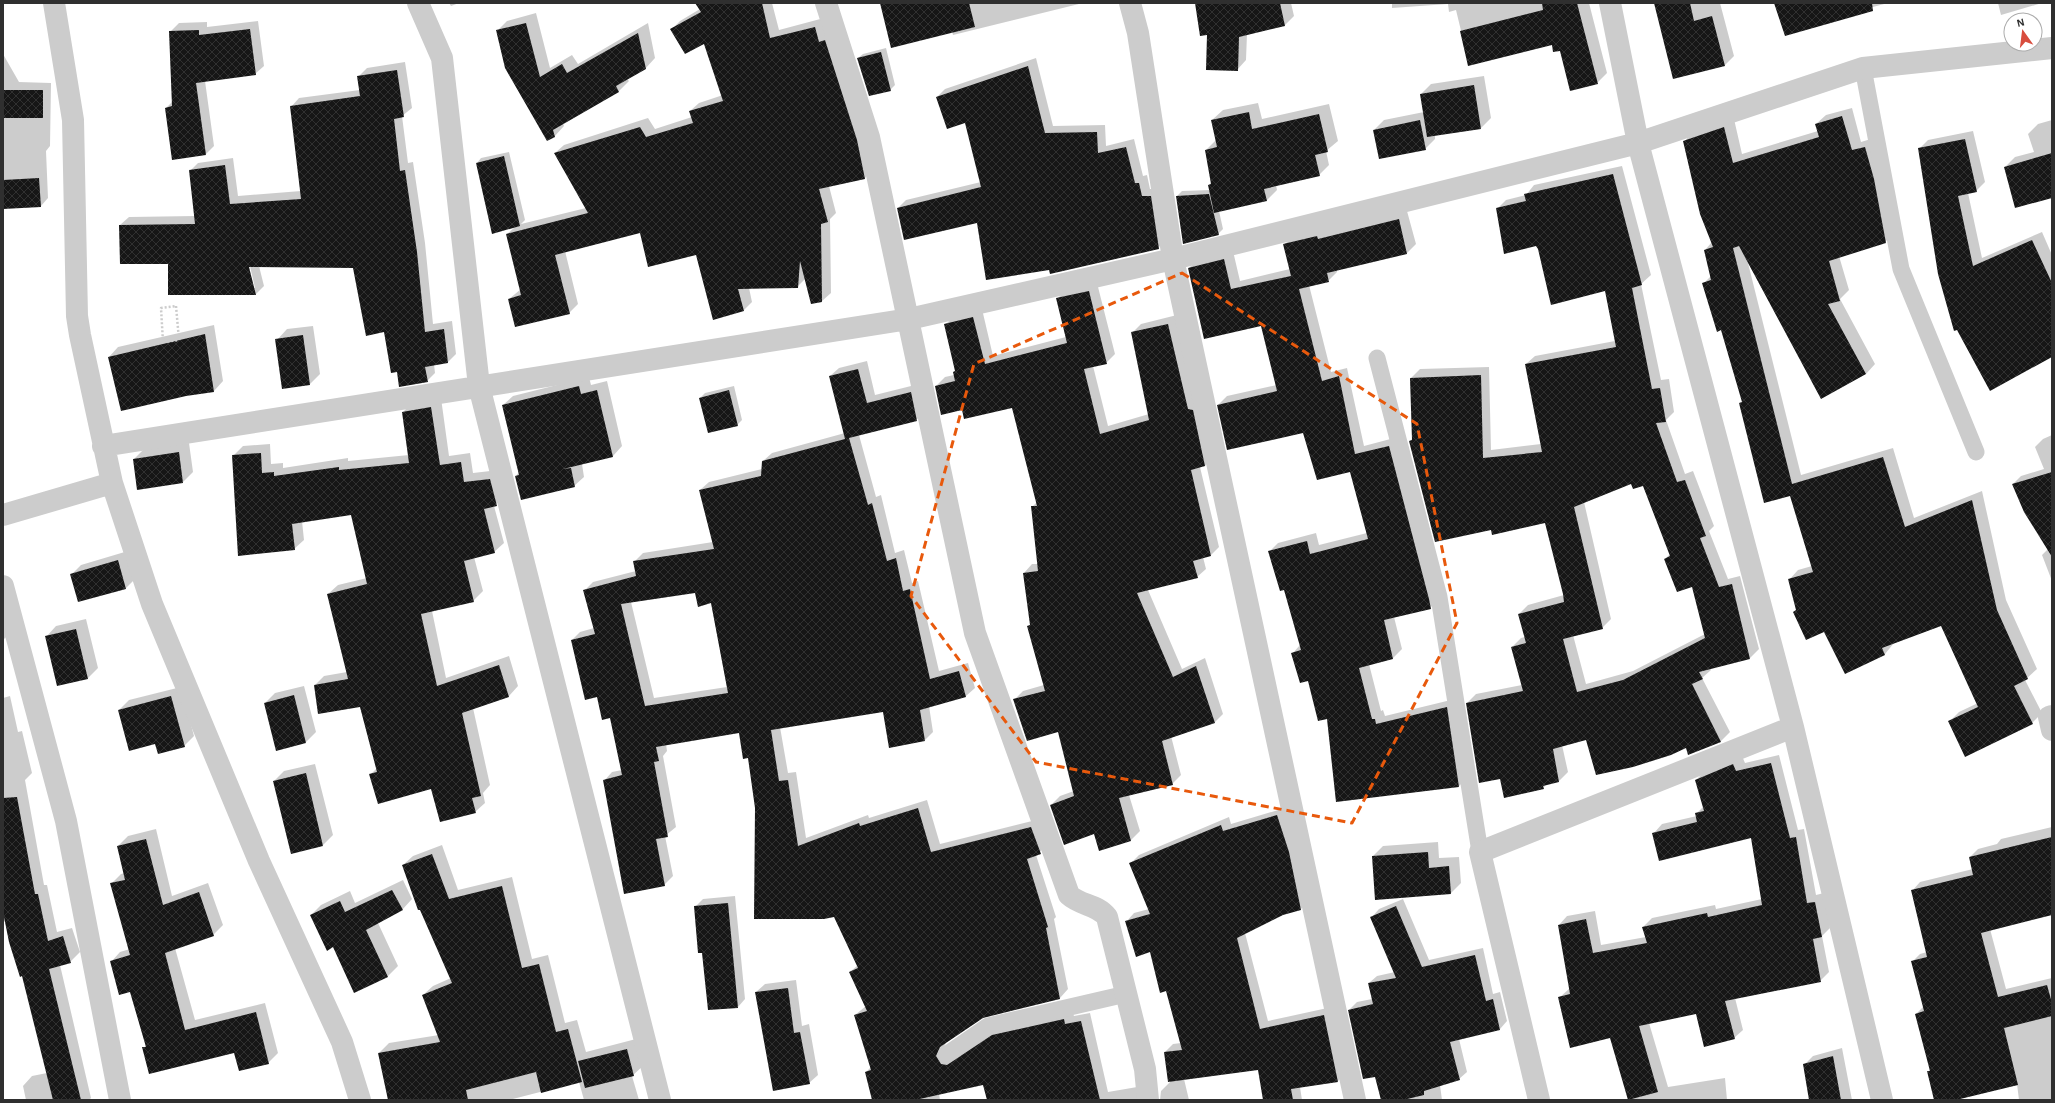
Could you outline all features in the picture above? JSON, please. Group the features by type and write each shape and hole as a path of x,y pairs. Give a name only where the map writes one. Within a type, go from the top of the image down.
{"street":[{"path":"54,3 73,120 77,316 103,446 112,483 152,604 259,861 342,1042 360,1100"},
{"path":"418,3 442,58 479,386 660,1100"},
{"path":"826,3 869,137 975,633 1069,895 1076,901 1101,910 1107,917 1145,1069 1148,1100"},
{"path":"1130,3 1138,33 1173,259 1355,1100"},
{"path":"1610,3 1638,143 1793,727 1882,1100"},
{"path":"103,446 909,319 1173,259 1638,143 1863,68 2052,48"},
{"path":"3,515 112,483"},
{"path":"3,586 66,821 120,1100"},
{"path":"2052,716 2049,717 2052,730"},
{"path":"1539,1100 1480,852 1793,727"}],"lane":[{"path":"1863,68 1903,275 1976,452"},
{"path":"1377,358 1439,597 1480,852"},
{"path":"946,1055 988,1026 1126,994"}],"path":[{"path":"176,306 179,340 163,342 161,308 176,306"}],"highlighted area":[{"path":"1182,273 1417,424 1457,623 1352,823 1036,762 911,596 974,364"}],"building":[{"path":"695,3 762,3 770,38 815,27 819,42 825,40 857,140 865,179 819,189 828,222 821,224 822,302 811,304 800,261 798,288 738,289 744,311 713,320 696,255 648,267 640,233 555,255 570,314 515,327 508,299 521,295 506,234 588,213 554,153 640,127 646,137 693,123 689,111 723,101 704,44 685,54 670,29 701,12"},
{"path":"880,3 969,3 975,27 891,48"},
{"path":"1195,3 1280,3 1285,26 1239,37 1238,71 1206,70 1207,35 1200,36"},
{"path":"1542,3 1577,3 1598,84 1570,91 1560,51 1553,52 1552,45 1468,66 1460,31 1543,10"},
{"path":"1654,3 1690,3 1694,21 1712,16 1725,66 1673,79"},
{"path":"1774,3 1872,3 1873,11 1785,36"},
{"path":"526,23 540,77 562,64 567,73 638,33 646,69 616,86 619,92 553,130 555,137 547,141 505,68 496,30"},
{"path":"250,29 256,75 196,83 206,155 172,160 165,108 172,106 169,31 199,30 199,35"},
{"path":"881,52 891,91 869,96 857,58"},
{"path":"1028,66 1045,133 1097,132 1098,153 1126,147 1135,183 1139,183 1142,196 1151,196 1159,249 1050,274 1049,270 986,280 977,223 904,240 897,208 981,187 965,123 947,129 936,97"},
{"path":"397,70 404,117 394,119 400,171 405,170 417,252 425,332 444,329 448,363 425,367 428,382 399,387 397,372 391,373 384,332 366,336 353,268 249,267 256,295 168,295 168,264 120,264 119,225 195,224 189,170 225,165 230,204 301,199 290,106 360,96 357,76"},
{"path":"1474,85 1481,129 1427,137 1420,94"},
{"path":"3,90 43,90 43,118 3,118"},
{"path":"1249,112 1252,129 1319,114 1328,152 1315,155 1320,176 1264,189 1267,201 1214,213 1208,185 1211,184 1205,150 1217,147 1211,120"},
{"path":"1842,116 1852,150 1865,147 1874,179 1886,243 1829,261 1840,301 1828,304 1866,374 1821,399 1739,246 1733,248 1792,484 1883,457 1905,527 1972,500 1997,610 2028,679 2014,686 2033,724 1965,757 1948,721 1978,707 1941,626 1882,648 1885,655 1845,674 1824,632 1806,640 1793,612 1796,610 1788,579 1813,572 1790,496 1764,503 1739,403 1742,402 1721,330 1717,332 1702,283 1711,280 1704,250 1713,247 1700,214 1683,141 1724,127 1733,163 1819,137 1815,124"},
{"path":"1420,120 1426,150 1379,159 1373,130"},
{"path":"1965,139 1977,192 1958,196 1973,266 2032,240 2052,283 2052,357 1990,391 1957,330 1954,331 1938,274 1918,148"},
{"path":"2052,153 2052,198 2015,208 2004,167"},
{"path":"504,156 520,226 492,234 476,163"},
{"path":"1613,174 1642,285 1632,288 1652,389 1660,388 1666,422 1656,423 1677,482 1685,480 1706,536 1700,538 1719,587 1732,584 1750,659 1699,672 1703,679 1692,684 1721,742 1688,755 1686,748 1671,755 1633,767 1596,775 1586,740 1553,749 1559,782 1543,786 1544,789 1504,798 1500,779 1479,783 1466,703 1523,691 1511,647 1526,643 1518,614 1564,602 1563,594 1545,523 1492,535 1491,530 1435,542 1409,441 1412,440 1410,378 1481,375 1483,458 1542,452 1525,364 1616,347 1605,291 1551,305 1536,246 1504,254 1496,208 1526,201 1524,194","holes":["1631,484 1633,489 1643,486 1670,556 1664,559 1677,592 1692,587 1705,638 1623,680 1577,692 1563,639 1603,629 1574,507"]},
{"path":"39,178 41,207 3,209 3,180"},
{"path":"1209,194 1219,235 1183,244 1176,196"},
{"path":"1399,219 1407,254 1327,273 1329,282 1299,289 1322,381 1339,376 1355,454 1389,446 1431,609 1384,620 1393,659 1359,668 1372,719 1375,719 1376,724 1447,707 1459,787 1336,802 1327,719 1318,721 1308,681 1300,683 1291,653 1301,650 1284,590 1280,591 1268,551 1307,541 1310,554 1368,539 1350,472 1317,480 1303,433 1227,450 1217,405 1277,391 1261,326 1204,339 1188,268 1224,259 1231,289 1291,276 1283,244 1317,236 1318,239"},
{"path":"1089,291 1107,364 1084,369 1100,434 1149,420 1131,332 1168,324 1188,409 1193,410 1205,466 1191,470 1211,556 1193,561 1198,578 1137,593 1173,677 1196,666 1215,723 1162,741 1173,785 1119,798 1131,841 1099,851 1094,834 1064,845 1050,805 1074,796 1058,732 1027,741 1013,699 1045,691 1027,626 1030,625 1023,573 1038,571 1031,506 1037,506 1012,408 964,419 962,410 941,415 935,386 955,381 953,372 955,371 944,324 973,317 985,364 1067,343 1056,298"},
{"path":"205,334 214,392 186,396 121,411 108,357"},
{"path":"303,335 310,385 282,389 275,339"},
{"path":"858,369 867,403 911,392 917,421 849,438 868,505 872,503 887,561 896,558 903,591 910,589 930,679 959,671 966,697 920,710 925,741 889,748 883,712 771,730 779,781 788,780 798,846 859,823 860,826 918,808 931,852 1031,827 1041,854 1027,859 1048,927 1046,928 1060,999 983,1018 940,1047 936,1056 941,1064 947,1065 992,1035 1064,1019 1065,1024 1081,1021 1100,1100 987,1100 983,1085 915,1100 872,1100 865,1072 871,1070 854,1015 867,1011 849,972 858,968 834,917 824,919 754,919 755,808 748,758 743,759 739,733 656,747 659,761 654,762 668,837 656,839 665,886 624,894 603,780 622,775 610,718 602,720 597,697 585,700 571,640 595,634 583,590 636,576 633,561 714,549 699,490 761,476 762,461 845,439 829,376","holes":["695,593 698,607 711,603 728,693 645,706 621,604"]},
{"path":"579,386 581,394 597,390 613,457 563,469 571,468 575,487 521,500 515,476 519,475 502,405"},
{"path":"729,390 738,426 708,433 699,398"},
{"path":"431,407 440,465 461,462 464,482 490,479 497,506 484,509 495,553 464,561 474,602 421,614 437,686 499,665 509,697 462,713 481,796 472,798 476,813 440,822 431,789 378,804 369,774 377,772 360,707 318,714 314,685 348,679 327,594 367,584 351,515 292,524 295,550 238,556 232,455 261,453 262,473 274,472 274,476 339,467 339,470 409,463 402,412"},
{"path":"179,452 183,483 137,490 133,459"},
{"path":"2052,472 2052,557 2024,512 2012,484"},
{"path":"118,560 126,589 78,602 70,574"},
{"path":"76,629 88,679 57,686 45,636"},
{"path":"294,695 306,743 276,751 264,703"},
{"path":"171,696 185,747 158,754 155,744 129,751 118,710"},
{"path":"1771,763 1790,838 1796,837 1807,903 1815,902 1822,937 1813,939 1821,982 1725,1001 1735,1039 1704,1047 1696,1014 1639,1026 1658,1092 1628,1100 1610,1038 1570,1048 1558,997 1570,994 1558,925 1586,919 1593,953 1647,943 1642,927 1707,913 1708,917 1762,905 1751,838 1659,861 1652,833 1697,822 1695,813 1704,811 1695,780 1733,764 1736,771"},
{"path":"306,773 323,846 291,854 273,781"},
{"path":"17,797 35,894 38,894 48,941 63,936 71,963 49,969 81,1100 53,1100 22,976 20,977 9,942 3,912 3,798"},
{"path":"1277,815 1289,852 1301,910 1283,915 1237,938 1260,1029 1324,1015 1338,1082 1291,1089 1293,1100 1263,1100 1258,1070 1168,1082 1164,1052 1182,1050 1166,991 1160,993 1150,952 1136,957 1125,921 1150,914 1129,863 1221,825 1223,831"},
{"path":"2052,837 2052,915 1981,933 1998,997 2047,985 2052,1003 2052,1016 2004,1028 2018,1085 1956,1100 1934,1100 1927,1071 1930,1071 1915,1014 1924,1011 1911,961 1927,957 1911,890 1973,875 1969,857"},
{"path":"146,839 163,905 199,892 214,936 165,953 185,1030 256,1012 269,1064 239,1071 234,1053 149,1074 142,1047 146,1047 130,992 119,995 110,961 130,955 110,883 125,880 117,846"},
{"path":"1428,852 1429,868 1449,866 1451,894 1375,900 1372,856"},
{"path":"432,854 449,899 502,886 522,968 539,964 556,1032 568,1029 582,1082 541,1093 536,1072 466,1090 468,1100 388,1100 378,1053 440,1042 422,995 452,983 420,910 418,910 402,865"},
{"path":"392,890 403,910 366,930 388,977 354,993 333,947 327,951 310,915 340,901 345,912"},
{"path":"728,903 738,1008 708,1010 702,953 698,953 694,906"},
{"path":"1396,906 1422,967 1475,955 1486,1001 1493,999 1500,1030 1450,1042 1460,1080 1424,1091 1424,1095 1403,1100 1381,1100 1375,1077 1363,1079 1348,1010 1373,1004 1368,983 1396,978 1370,917"},
{"path":"788,988 794,1033 800,1032 810,1084 773,1091 755,992"},
{"path":"627,1049 634,1076 585,1088 578,1061"},
{"path":"1833,1056 1841,1100 1809,1100 1803,1064"}]}
